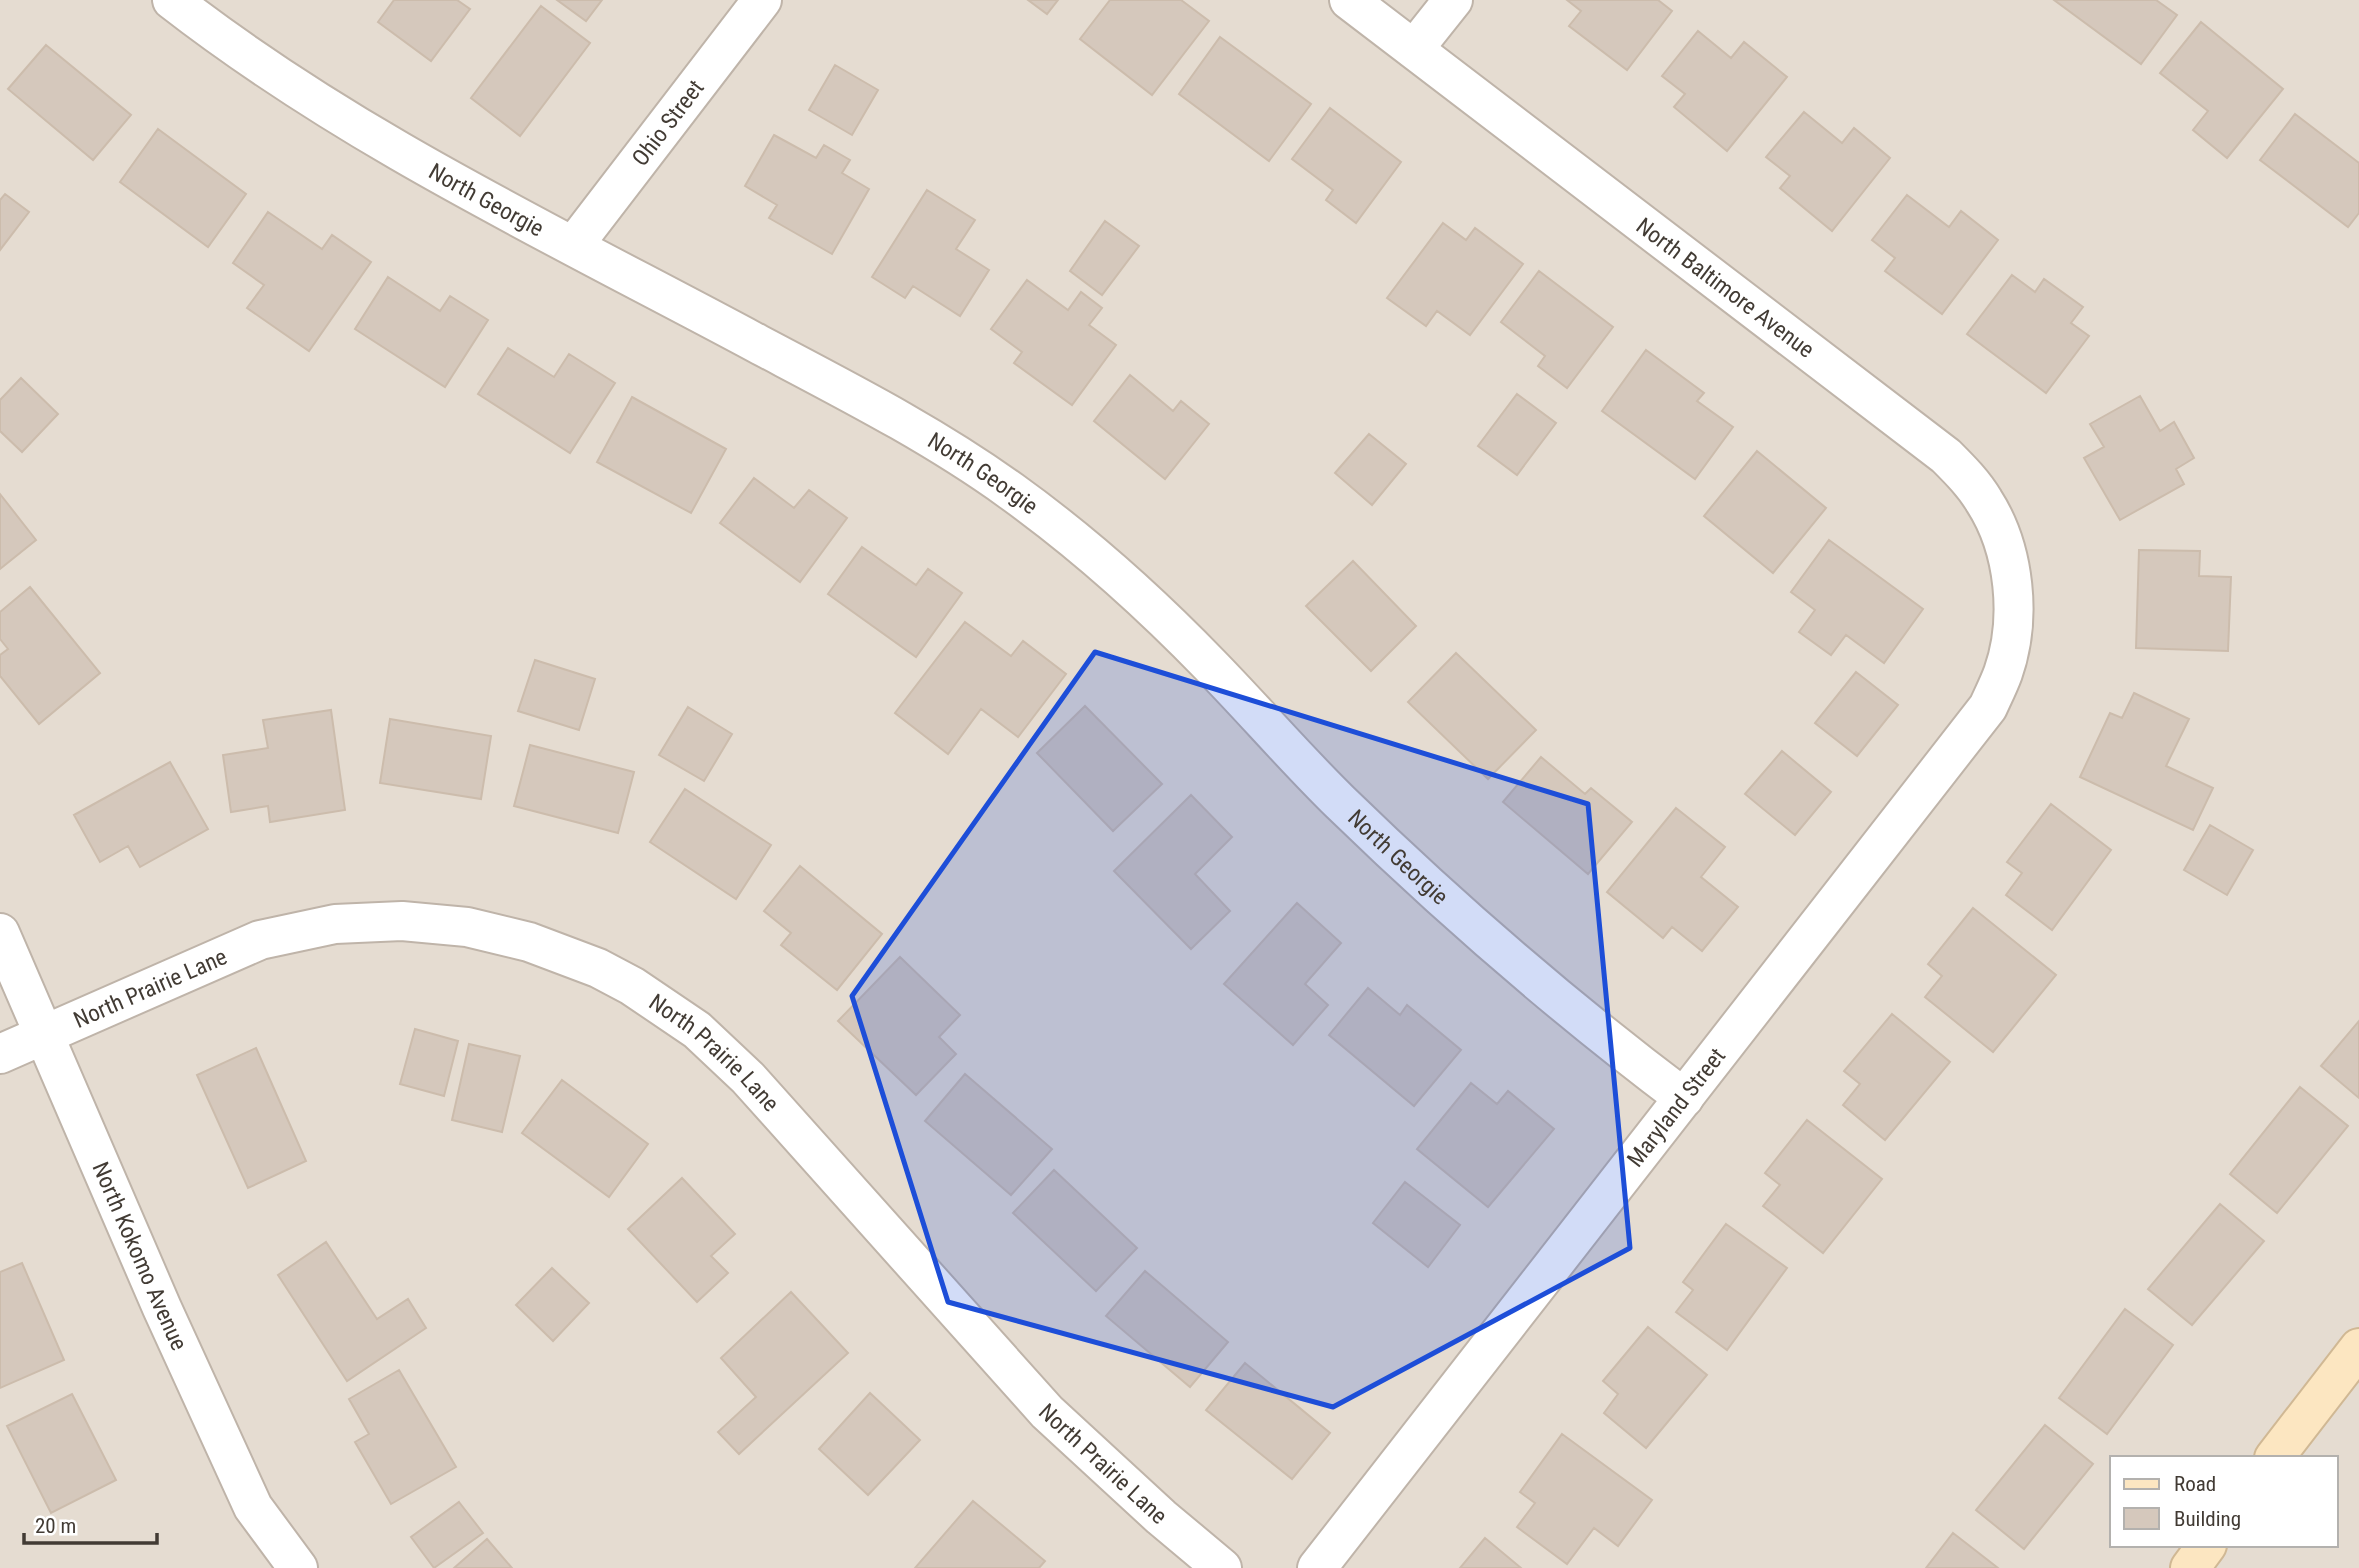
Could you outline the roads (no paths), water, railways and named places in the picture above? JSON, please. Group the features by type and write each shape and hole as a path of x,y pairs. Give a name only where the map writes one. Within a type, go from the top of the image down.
{"main road":[{"path":"2276,1456 2359,1348"},
{"path":"2190,1568 2206,1547"}],"street":[{"name":"North Georgie","path":"172,0 298,89 435,173 908,423 1020,498 1121,580 1207,662 1340,802 1506,956 1684,1098"},
{"name":"Ohio Street","path":"574,245 762,0"},
{"name":"North Baltimore Avenue","path":"1349,0 1946,456 1973,485 1997,526 2011,574 2013,632"},
{"path":"1414,49 1453,0"},
{"name":"Maryland Street","path":"1317,1568 1988,707 2004,672 2013,632"},
{"name":"North Prairie Lane","path":"0,1054 260,940 335,924 402,921 467,927 529,942 598,968 632,986 697,1030 748,1078 1047,1412 1161,1517 1222,1568"},
{"name":"North Kokomo Avenue","path":"0,933 162,1308 253,1507 298,1568"}]}
